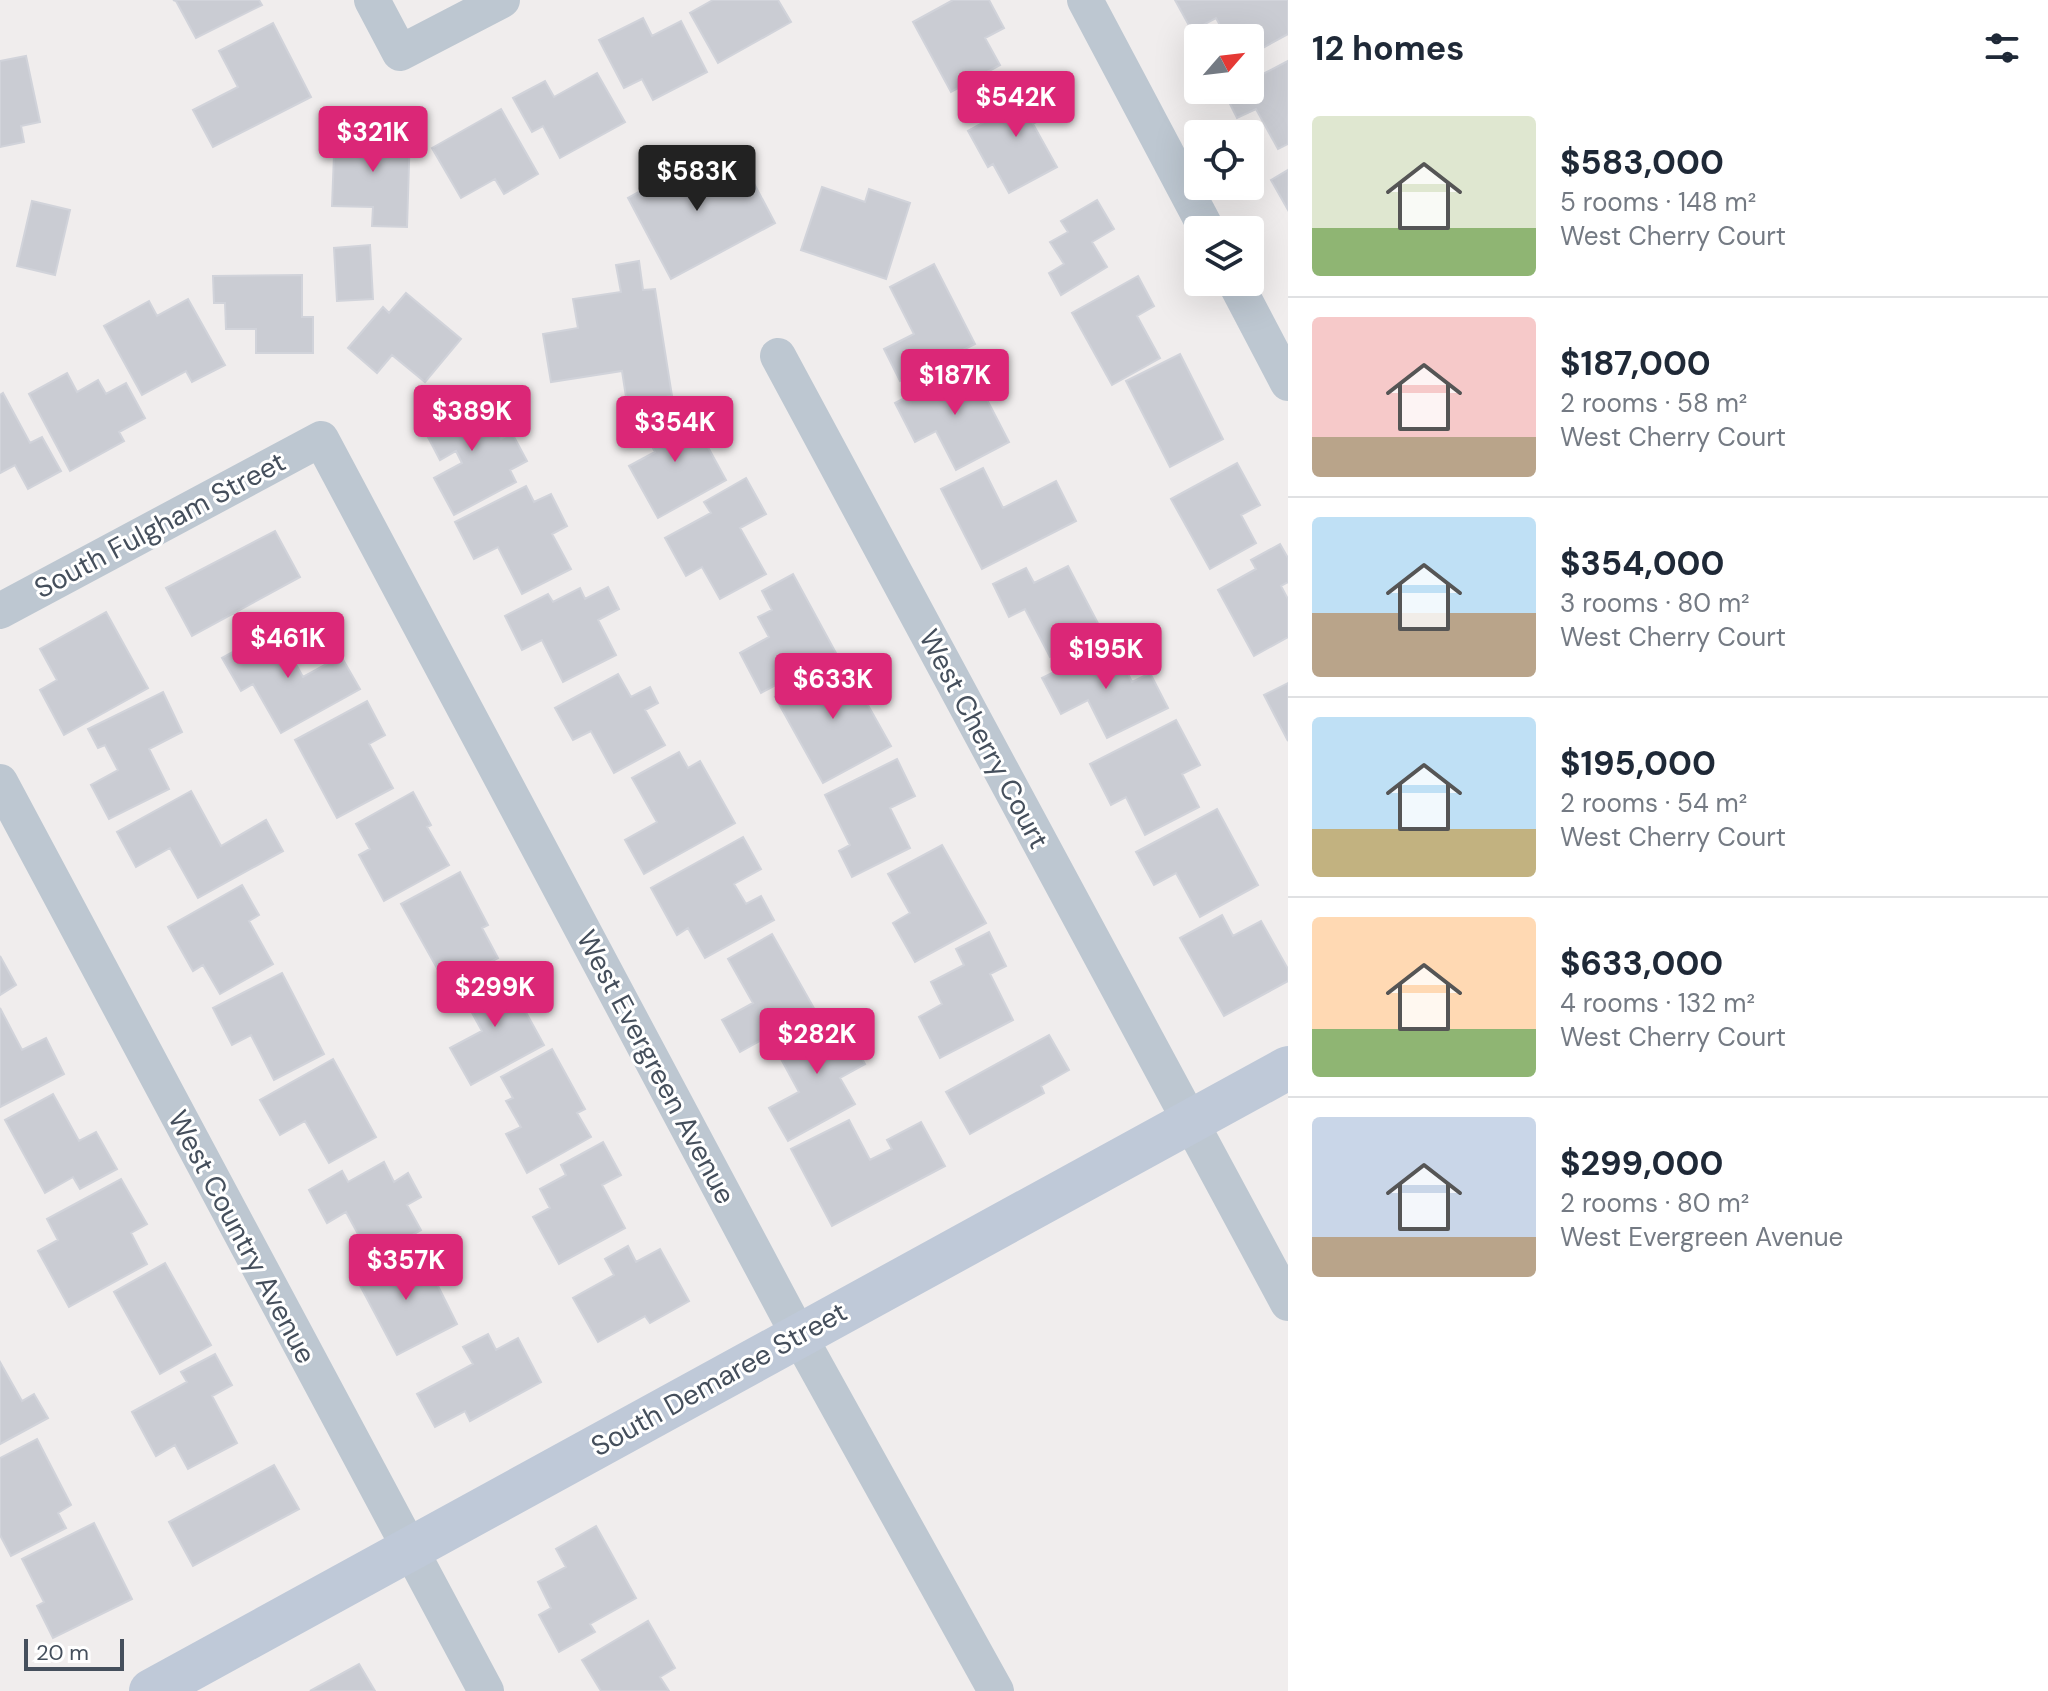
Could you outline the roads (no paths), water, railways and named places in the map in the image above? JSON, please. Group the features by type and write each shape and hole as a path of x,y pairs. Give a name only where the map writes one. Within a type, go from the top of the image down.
{"main road":[{"name":"South Demaree Street","path":"151,1691 1288,1068"}],"street":[{"path":"372,0 400,53 502,0"},
{"path":"1085,0 1200,216"},
{"path":"1242,296 1288,383"},
{"name":"West Cherry Court","path":"778,356 1288,1303"},
{"name":"South Fulgham Street","path":"0,611 321,439"},
{"name":"West Evergreen Avenue","path":"321,439 799,1336 996,1691"},
{"name":"West Country Avenue","path":"0,782 486,1691"}]}
